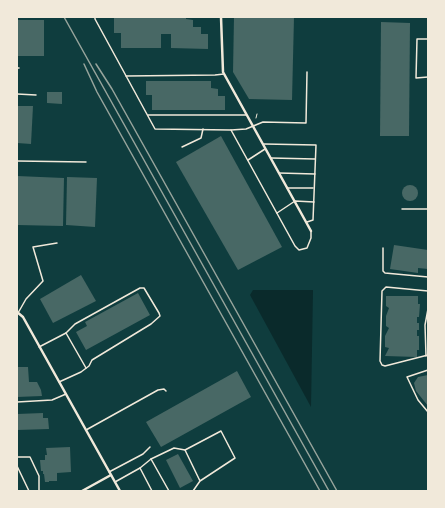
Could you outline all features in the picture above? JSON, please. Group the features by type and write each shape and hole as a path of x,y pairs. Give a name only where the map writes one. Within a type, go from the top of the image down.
{"street":[{"path":"221,17 223,72 311,231"},
{"path":"18,313 23,317 120,491"},
{"path":"82,491 110,473"}],"lane":[{"path":"95,17 155,129 231,130 246,129 263,122 306,123 307,72"},
{"path":"428,39 417,39 416,78 428,77"},
{"path":"126,76 215,76 224,74"},
{"path":"17,94 36,96"},
{"path":"148,115 247,115"},
{"path":"182,147 201,138 203,129"},
{"path":"231,130 299,250 307,248 311,238 311,231"},
{"path":"264,144 316,145 313,220 306,222"},
{"path":"248,160 266,148"},
{"path":"271,158 315,158"},
{"path":"17,161 86,162"},
{"path":"279,173 315,174"},
{"path":"287,188 314,188"},
{"path":"277,213 295,201 314,202"},
{"path":"402,209 428,209"},
{"path":"18,313 26,299 42,281 33,247 57,243"},
{"path":"383,248 383,271 385,273 428,277"},
{"path":"428,291 386,287 382,291 380,360 382,365 385,366 427,356 426,325 428,310"},
{"path":"39,347 66,333 75,324 142,288 144,288 159,314 160,316 151,324 92,360 90,366 59,382"},
{"path":"66,333 86,368"},
{"path":"428,370 407,377 418,400 428,412"},
{"path":"86,430 158,390 164,389 166,391"},
{"path":"17,402 52,400 66,394"},
{"path":"115,482 140,468 151,459 174,448 185,450 221,431 235,458 200,481 193,491"},
{"path":"110,473 138,457 150,448"},
{"path":"185,450 200,481"},
{"path":"17,458 30,457 39,476 39,491"},
{"path":"151,459 169,491"},
{"path":"17,466 29,491"},
{"path":"140,468 152,491"}],"path":[{"path":"256,118 257,114"}],"water":[{"path":"253,290 313,290 311,407 250,295"}],"building":[{"path":"114,17 186,17 186,19 193,20 193,27 201,27 201,34 208,34 208,49 171,48 171,34 161,34 161,48 121,48 121,33 114,33"},
{"path":"234,17 294,17 292,100 249,99 233,72"},
{"path":"17,20 44,20 44,56 17,56"},
{"path":"381,22 410,23 409,136 380,136"},
{"path":"146,81 211,81 211,88 218,89 218,96 225,96 225,110 152,110 152,95 146,95"},
{"path":"47,92 62,92 62,104 47,103"},
{"path":"17,106 33,106 31,144 17,143"},
{"path":"221,136 282,247 238,270 176,162"},
{"path":"17,176 64,178 63,226 17,225"},
{"path":"67,177 97,178 95,227 66,225"},
{"path":"407,185 413,185 418,190 416,199 413,201 407,201 402,196 402,190"},
{"path":"394,245 428,250 428,269 418,268 418,273 390,269"},
{"path":"81,275 96,301 53,323 40,299"},
{"path":"138,293 150,315 86,350 76,332 87,326 85,322"},
{"path":"386,296 418,296 418,304 420,304 419,317 417,317 417,323 419,323 417,336 419,336 419,350 417,350 417,357 385,356 389,348 385,347 385,336 389,328 386,326 386,316 389,308 386,306"},
{"path":"17,367 28,367 29,382 37,382 42,396 17,397"},
{"path":"237,371 251,397 161,447 146,422"},
{"path":"428,375 428,406 416,391 414,383 418,377"},
{"path":"43,413 43,418 48,418 49,429 17,430 17,414"},
{"path":"70,447 71,472 57,473 57,481 45,482 43,471 41,471 40,460 45,460 45,455 47,455 46,448"},
{"path":"178,454 193,481 180,488 166,460"}],"railway":[{"path":"64,17 329,491"},
{"path":"84,64 97,92 320,491"},
{"path":"96,64 112,89 337,491"}]}
